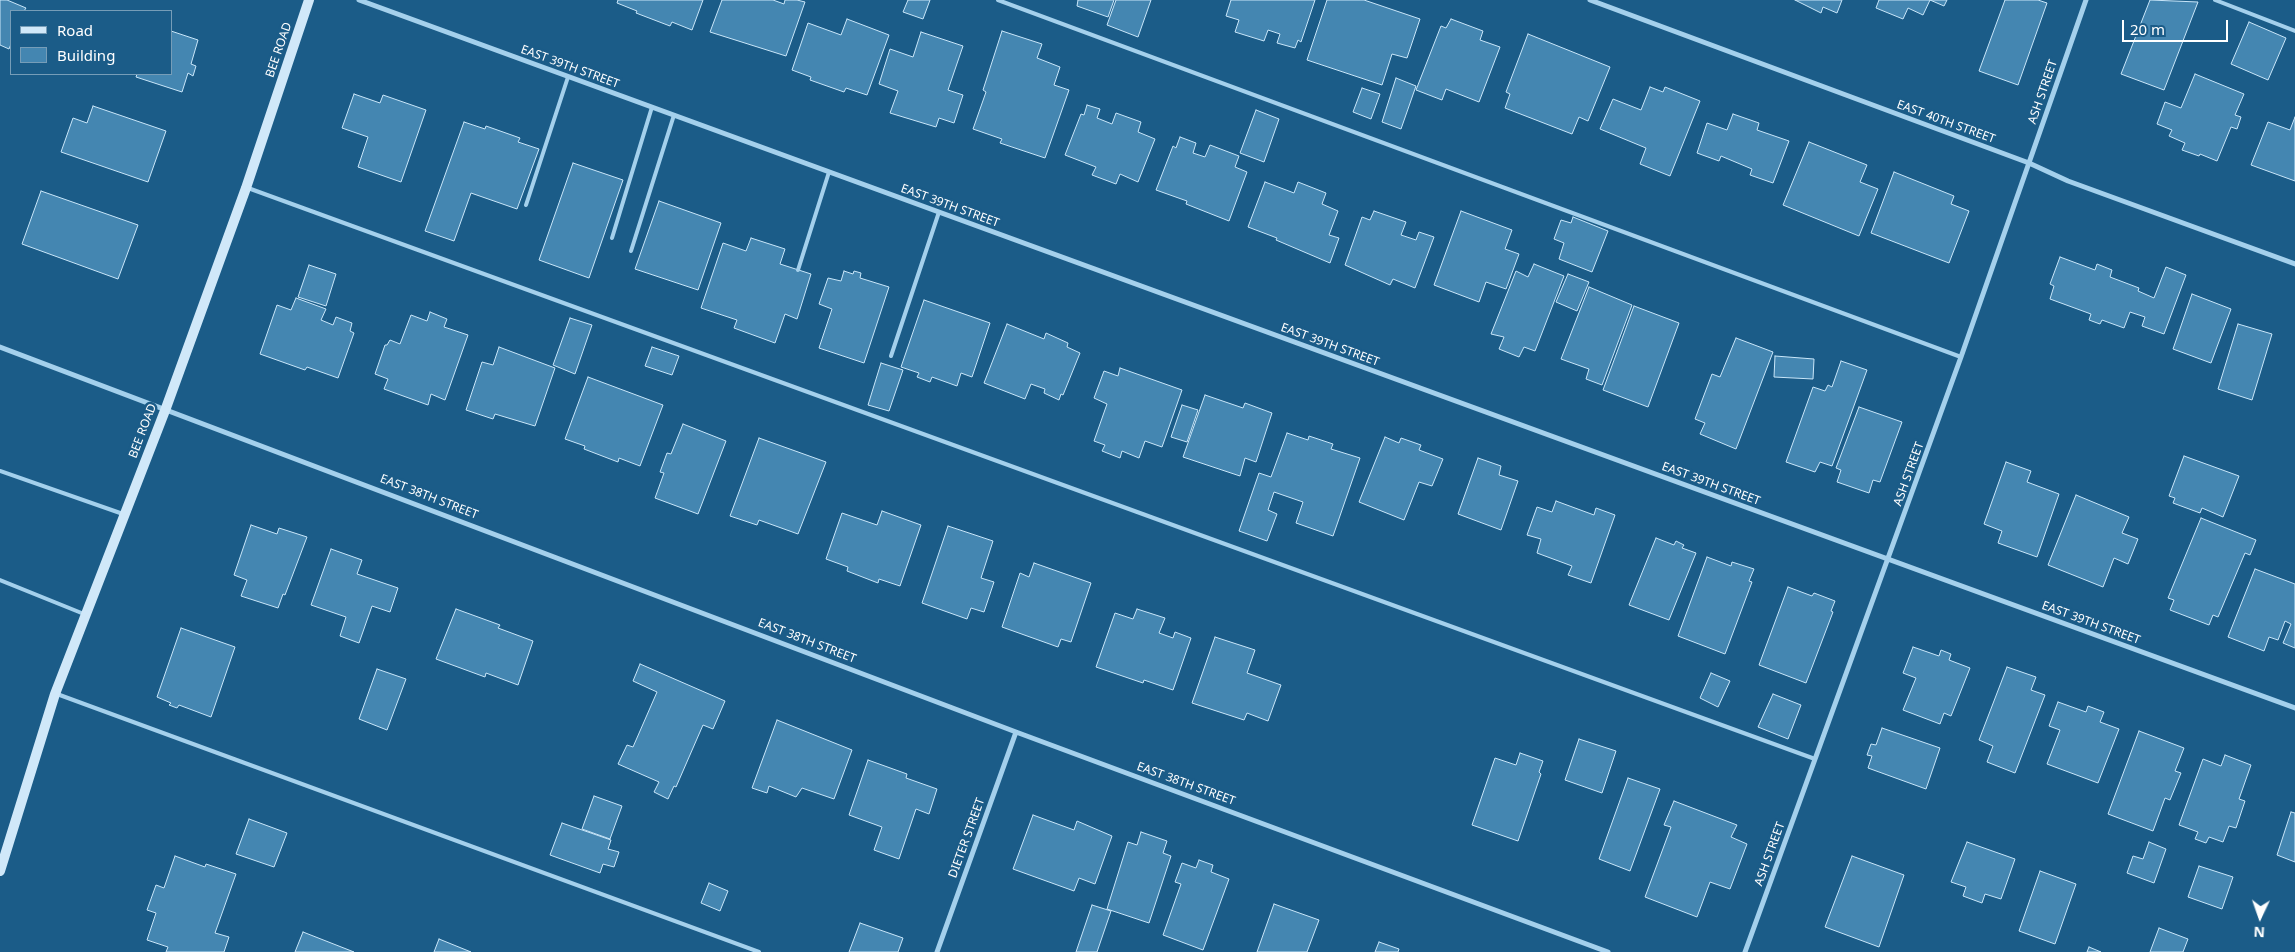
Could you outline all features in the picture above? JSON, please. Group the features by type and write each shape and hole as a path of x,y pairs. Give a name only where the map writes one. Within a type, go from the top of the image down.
{"main road":[{"name":"BEE ROAD","path":"0,871 55,694 166,408 246,188 310,0"}],"street":[{"name":"EAST 39TH STREET","path":"359,0 2295,708"},
{"name":"EAST 40TH STREET","path":"1590,0 2029,164 2068,182 2295,264"},
{"name":"ASH STREET","path":"1745,952 1888,560 2086,0"},
{"name":"EAST 38TH STREET","path":"0,347 166,408 1016,732 1608,952"},
{"name":"DIETER STREET","path":"937,952 1016,732"}],"lane":[{"path":"998,0 1961,356"},
{"path":"2215,0 2295,32"},
{"path":"526,205 568,77"},
{"path":"612,238 652,107"},
{"path":"631,251 674,115"},
{"path":"798,270 829,172"},
{"path":"246,188 1816,759"},
{"path":"891,356 938,212"},
{"path":"0,472 124,515"},
{"path":"0,580 86,615"},
{"path":"55,694 759,952"}],"building":[{"path":"0,0 7,0 26,8 25,10 10,10 10,46 9,49 0,45"},
{"path":"618,0 703,0 692,30 672,22 670,26 636,13 637,11 617,3"},
{"path":"722,0 773,0 784,4 785,0 805,2 786,56 710,32"},
{"path":"908,0 930,0 923,19 903,12"},
{"path":"1078,0 1114,0 1108,17 1077,6"},
{"path":"1116,0 1151,0 1138,37 1107,25"},
{"path":"1231,0 1315,0 1301,42 1298,40 1295,48 1277,43 1280,34 1268,30 1264,41 1235,32 1239,20 1226,16"},
{"path":"1327,0 1364,0 1420,19 1407,58 1392,54 1382,85 1307,60"},
{"path":"1795,0 1842,0 1837,13 1823,7 1821,13"},
{"path":"1879,0 1930,0 1923,15 1908,8 1903,19 1876,8"},
{"path":"1930,0 1947,0 1944,6"},
{"path":"2005,0 2038,0 2047,3 2018,85 1979,71"},
{"path":"2150,0 2198,2 2164,90 2121,74"},
{"path":"847,19 889,35 867,95 846,88 844,92 810,80 811,77 792,70 808,23 841,35"},
{"path":"1451,19 1483,31 1480,40 1500,47 1479,102 1446,89 1442,100 1416,90 1441,26 1446,28"},
{"path":"2249,22 2286,38 2268,80 2231,64"},
{"path":"172,31 198,40 191,64 196,66 193,76 188,73 182,92 136,77 137,75 172,75"},
{"path":"1002,31 1042,44 1037,58 1060,67 1054,85 1069,90 1045,158 1000,143 1002,139 973,129 986,92 983,90"},
{"path":"921,32 963,46 948,90 963,95 954,123 939,118 936,127 890,113 898,91 879,84 890,49 913,57"},
{"path":"1528,34 1610,67 1588,121 1579,117 1572,134 1505,108 1510,94 1506,92"},
{"path":"2195,74 2244,94 2235,115 2241,117 2237,129 2231,127 2217,161 2200,154 2199,156 2182,150 2185,143 2169,136 2172,130 2157,124 2165,102 2181,108"},
{"path":"1396,78 1416,86 1401,129 1382,122"},
{"path":"1650,87 1663,92 1665,87 1700,101 1670,176 1640,164 1646,148 1600,129 1613,99 1641,110"},
{"path":"1362,88 1380,94 1371,119 1353,112"},
{"path":"354,94 380,103 383,95 426,110 401,182 358,167 368,137 342,128"},
{"path":"1087,105 1100,109 1097,118 1112,124 1116,113 1141,122 1138,132 1155,139 1138,182 1120,174 1116,184 1092,175 1096,167 1065,155 1081,114 1084,115"},
{"path":"93,106 166,131 148,182 61,152 73,118 87,123"},
{"path":"1256,110 1279,119 1264,162 1240,153"},
{"path":"1733,114 1759,123 1757,130 1789,141 1773,183 1750,175 1752,169 1721,156 1719,161 1697,153 1707,123 1727,130"},
{"path":"2295,117 2295,181 2251,165 2268,122 2290,130"},
{"path":"464,122 485,129 486,126 520,138 518,142 539,149 517,209 471,193 454,241 425,231"},
{"path":"1180,137 1196,143 1193,153 1205,157 1210,145 1239,156 1235,167 1247,172 1229,221 1186,204 1187,201 1156,190 1173,146 1176,148"},
{"path":"1809,142 1867,165 1860,182 1878,189 1859,236 1783,205"},
{"path":"573,163 623,180 589,278 539,260"},
{"path":"1894,172 1954,196 1951,204 1969,211 1949,263 1871,233"},
{"path":"1265,182 1294,193 1298,182 1326,193 1322,204 1338,211 1329,235 1339,238 1330,263 1276,240 1277,238 1248,227"},
{"path":"41,191 138,225 118,279 22,244"},
{"path":"659,201 721,223 698,290 635,269"},
{"path":"1374,211 1406,222 1401,235 1416,240 1419,232 1434,237 1415,288 1393,279 1390,285 1345,265 1362,217 1370,220"},
{"path":"1461,211 1512,230 1505,249 1519,254 1506,289 1486,282 1479,302 1434,285"},
{"path":"1573,217 1608,231 1592,272 1559,259 1564,243 1554,239 1561,220 1571,223"},
{"path":"751,238 785,249 780,264 811,274 797,319 785,314 775,343 734,328 737,320 701,308 723,243 746,251"},
{"path":"2060,257 2095,270 2097,264 2112,270 2110,277 2139,288 2138,291 2154,298 2166,267 2186,275 2164,334 2142,326 2145,317 2130,312 2124,328 2102,320 2100,324 2089,320 2091,314 2050,299 2054,286 2050,284"},
{"path":"1534,264 1564,276 1535,351 1524,347 1519,357 1499,349 1504,337 1491,334 1516,271 1528,277"},
{"path":"309,265 336,274 326,306 298,297"},
{"path":"844,271 853,274 854,271 861,273 860,278 889,287 864,363 819,348 832,309 819,304 828,278 841,281"},
{"path":"1568,274 1589,282 1577,311 1556,302"},
{"path":"1589,287 1632,305 1602,385 1586,379 1589,369 1561,359"},
{"path":"2192,294 2231,309 2211,363 2173,349"},
{"path":"296,298 326,309 321,320 333,325 336,317 352,323 350,331 354,333 338,378 307,367 305,370 260,354 277,305 291,310"},
{"path":"924,300 990,323 972,377 961,373 957,386 932,377 930,382 917,377 919,373 901,367"},
{"path":"1634,306 1679,323 1648,407 1603,390"},
{"path":"430,312 447,319 444,327 468,335 445,400 431,394 428,405 384,389 388,379 375,374 385,345 390,340 400,344 411,315 427,321"},
{"path":"570,318 592,325 575,374 553,365"},
{"path":"1007,324 1044,339 1046,333 1068,343 1067,347 1080,353 1063,395 1061,394 1059,400 1044,393 1045,389 1031,384 1025,399 984,383"},
{"path":"2238,324 2272,334 2252,400 2218,389"},
{"path":"1736,338 1773,352 1736,449 1700,434 1705,423 1695,419 1712,374 1720,377"},
{"path":"499,347 555,368 535,426 495,414 493,419 466,410 482,362 493,365"},
{"path":"652,347 679,356 672,375 645,366"},
{"path":"1775,356 1814,359 1813,379 1774,377"},
{"path":"1841,361 1867,370 1832,466 1820,462 1815,472 1786,462 1813,387 1825,391 1828,385 1832,387"},
{"path":"881,363 903,370 889,411 868,405"},
{"path":"1120,368 1182,390 1162,447 1145,441 1139,458 1122,451 1120,458 1102,451 1105,445 1094,441 1107,404 1094,398 1104,371 1118,376"},
{"path":"588,377 663,405 640,466 619,458 618,462 584,449 585,446 565,439"},
{"path":"1205,395 1243,408 1245,403 1272,413 1256,462 1245,458 1240,476 1183,457"},
{"path":"1182,405 1198,410 1187,442 1171,437"},
{"path":"1859,407 1902,422 1880,482 1873,480 1869,493 1837,482 1841,470 1836,468"},
{"path":"683,424 726,441 698,514 655,498 664,473 660,472 667,453 671,454"},
{"path":"1287,433 1308,440 1309,436 1333,444 1331,449 1360,458 1333,536 1296,523 1303,502 1274,492 1268,510 1277,514 1267,541 1239,531 1259,473 1271,477"},
{"path":"1385,437 1399,443 1401,438 1421,445 1419,450 1443,459 1432,486 1419,482 1404,520 1359,502"},
{"path":"759,438 826,462 798,534 759,520 757,525 730,516"},
{"path":"2184,456 2239,476 2223,517 2202,508 2200,513 2173,503 2175,498 2169,496"},
{"path":"1478,458 1501,466 1499,475 1518,481 1501,530 1458,514"},
{"path":"2006,462 2031,471 2027,482 2059,494 2037,557 1998,543 2002,531 1984,524"},
{"path":"2076,495 2129,517 2122,533 2138,539 2128,564 2114,558 2103,587 2048,565"},
{"path":"1556,501 1594,515 1596,508 1615,515 1591,583 1568,575 1572,566 1537,553 1541,539 1527,535 1537,507 1552,512"},
{"path":"882,511 921,525 900,586 879,579 878,583 847,571 848,567 826,559 842,513 877,525"},
{"path":"2201,518 2256,540 2250,555 2245,553 2218,617 2213,615 2209,625 2170,610 2174,600 2168,598"},
{"path":"251,525 277,534 279,528 307,537 285,595 283,594 278,608 241,596 247,580 234,575"},
{"path":"948,526 993,541 981,578 994,582 984,612 971,608 967,619 922,603"},
{"path":"1656,538 1674,545 1676,541 1684,545 1682,548 1696,553 1669,620 1629,605"},
{"path":"331,549 362,560 357,574 398,588 390,612 372,606 359,643 340,636 346,617 311,605"},
{"path":"1707,557 1731,566 1732,562 1754,569 1749,581 1752,582 1725,654 1678,636"},
{"path":"1034,563 1091,583 1071,642 1061,639 1058,647 1002,627 1020,573 1029,577"},
{"path":"2255,569 2295,584 2295,648 2283,643 2291,624 2285,621 2278,640 2269,637 2264,651 2228,637"},
{"path":"1788,587 1812,596 1814,593 1835,601 1831,611 1833,612 1806,683 1759,665"},
{"path":"456,609 500,625 498,628 533,641 518,685 486,673 485,677 436,659"},
{"path":"1137,609 1165,618 1159,633 1173,638 1175,632 1191,638 1173,690 1144,680 1143,683 1096,667 1115,613 1133,619"},
{"path":"181,628 235,647 211,717 179,705 177,708 157,697"},
{"path":"1215,637 1255,650 1247,673 1281,685 1268,721 1247,713 1244,720 1192,703"},
{"path":"1913,647 1939,656 1941,650 1951,654 1949,660 1970,668 1951,716 1944,713 1940,724 1903,710 1916,678 1903,673"},
{"path":"640,664 725,701 713,729 703,725 676,787 674,786 668,799 654,792 659,782 618,764 627,745 633,747 657,692 633,681"},
{"path":"2007,667 2036,677 2031,690 2045,695 2015,773 1987,762 1993,746 1979,740"},
{"path":"377,669 406,679 387,730 359,719"},
{"path":"1711,673 1730,681 1718,707 1700,698"},
{"path":"1773,694 1801,705 1788,739 1758,727"},
{"path":"2058,702 2086,712 2088,706 2104,712 2100,722 2119,729 2098,783 2047,764 2060,730 2049,726"},
{"path":"777,720 852,750 834,799 802,788 796,797 769,786 767,793 752,788"},
{"path":"1882,728 1940,748 1926,789 1868,768 1872,756 1867,755 1871,744 1876,745"},
{"path":"2139,731 2184,748 2175,771 2181,773 2170,800 2165,798 2153,831 2108,814"},
{"path":"1579,739 1616,751 1602,793 1565,780"},
{"path":"1520,753 1543,761 1539,772 1541,774 1518,841 1472,825 1495,758 1516,765"},
{"path":"2225,755 2251,765 2239,799 2245,801 2236,828 2229,826 2223,842 2209,837 2206,843 2195,839 2198,832 2179,825 2203,759 2221,766"},
{"path":"868,760 907,774 906,778 937,789 929,814 916,809 899,859 874,850 882,827 849,815"},
{"path":"1628,778 1660,789 1630,871 1599,859"},
{"path":"594,796 622,806 610,839 582,829"},
{"path":"1674,801 1737,825 1731,837 1747,844 1730,889 1710,882 1697,917 1645,897 1671,827 1664,825"},
{"path":"2291,812 2295,813 2295,862 2277,855"},
{"path":"1033,815 1074,830 1077,821 1112,836 1095,884 1079,878 1074,891 1013,869"},
{"path":"249,819 287,833 274,867 236,854"},
{"path":"562,823 611,840 608,849 619,852 614,867 603,864 600,873 550,855"},
{"path":"1141,832 1167,841 1163,853 1171,856 1149,923 1107,909 1128,842 1137,845"},
{"path":"1967,842 2015,859 2001,899 1985,894 1982,903 1963,896 1966,887 1951,882"},
{"path":"2149,842 2166,849 2154,883 2127,873 2133,856 2143,859"},
{"path":"175,856 205,867 206,864 236,874 215,933 229,937 224,952 166,952 168,947 147,940 156,913 147,910 156,885 164,888"},
{"path":"1852,856 1904,875 1879,947 1825,927"},
{"path":"1199,860 1213,865 1211,872 1229,879 1203,950 1163,935 1181,884 1175,882 1182,863 1196,868"},
{"path":"2199,866 2233,877 2222,909 2188,897"},
{"path":"2040,871 2076,884 2055,944 2019,931"},
{"path":"709,883 728,891 720,911 701,903"},
{"path":"1274,904 1319,920 1307,952 1257,952"},
{"path":"1092,905 1111,911 1097,952 1076,952"},
{"path":"860,923 903,938 898,952 849,952"},
{"path":"2159,928 2188,939 2183,952 2150,952"},
{"path":"303,932 354,952 295,952"},
{"path":"439,939 471,952 434,952"},
{"path":"1379,942 1399,949 1398,952 1375,952"},
{"path":"2089,947 2101,952 2087,952"}]}
